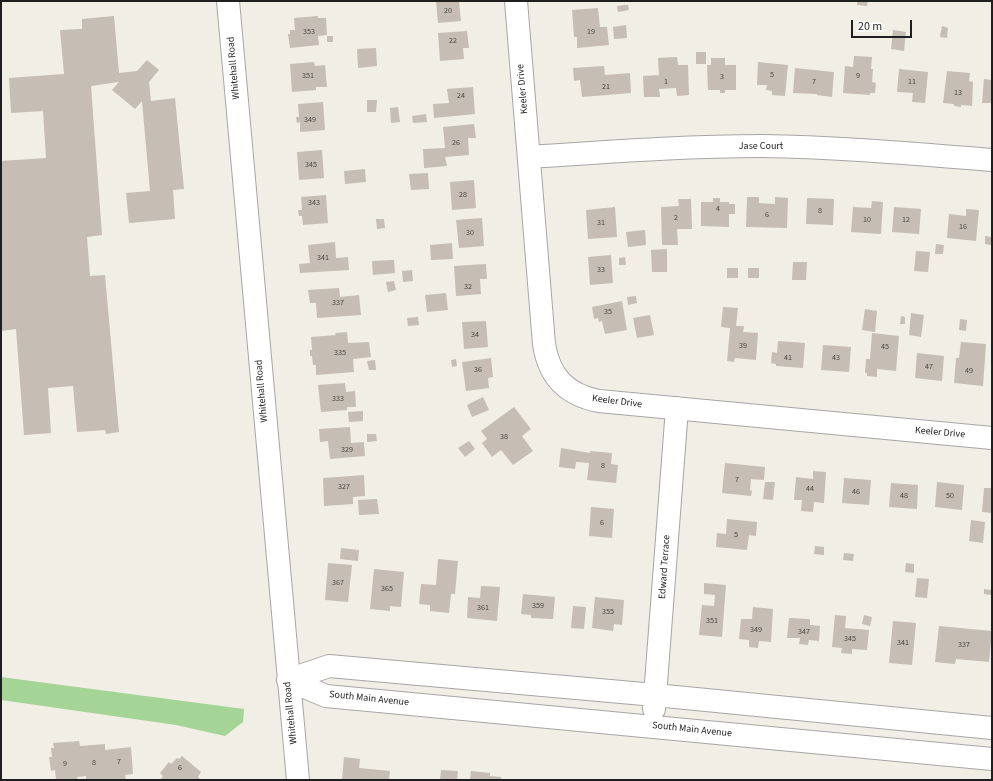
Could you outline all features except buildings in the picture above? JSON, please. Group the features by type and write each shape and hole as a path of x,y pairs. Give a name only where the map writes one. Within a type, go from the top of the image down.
{"street":[{"name":"Whitehall Road","path":"228,1 298,780"},
{"name":"Keeler Drive","path":"516,1 544,344 547,361 561,383 583,397 599,401 992,438"},
{"name":"Jase Court","path":"529,157 646,149 761,146 872,150 992,160"},
{"name":"Edward Terrace","path":"653,726 677,408"},
{"path":"288,680 329,666 655,695 992,728"},
{"name":"South Main Avenue","path":"288,680 326,696 653,726 992,760"},
{"path":"959,756 962,725"}],"green space":[{"path":"1,677 244,709 243,722 225,736 176,725 1,700"}]}
